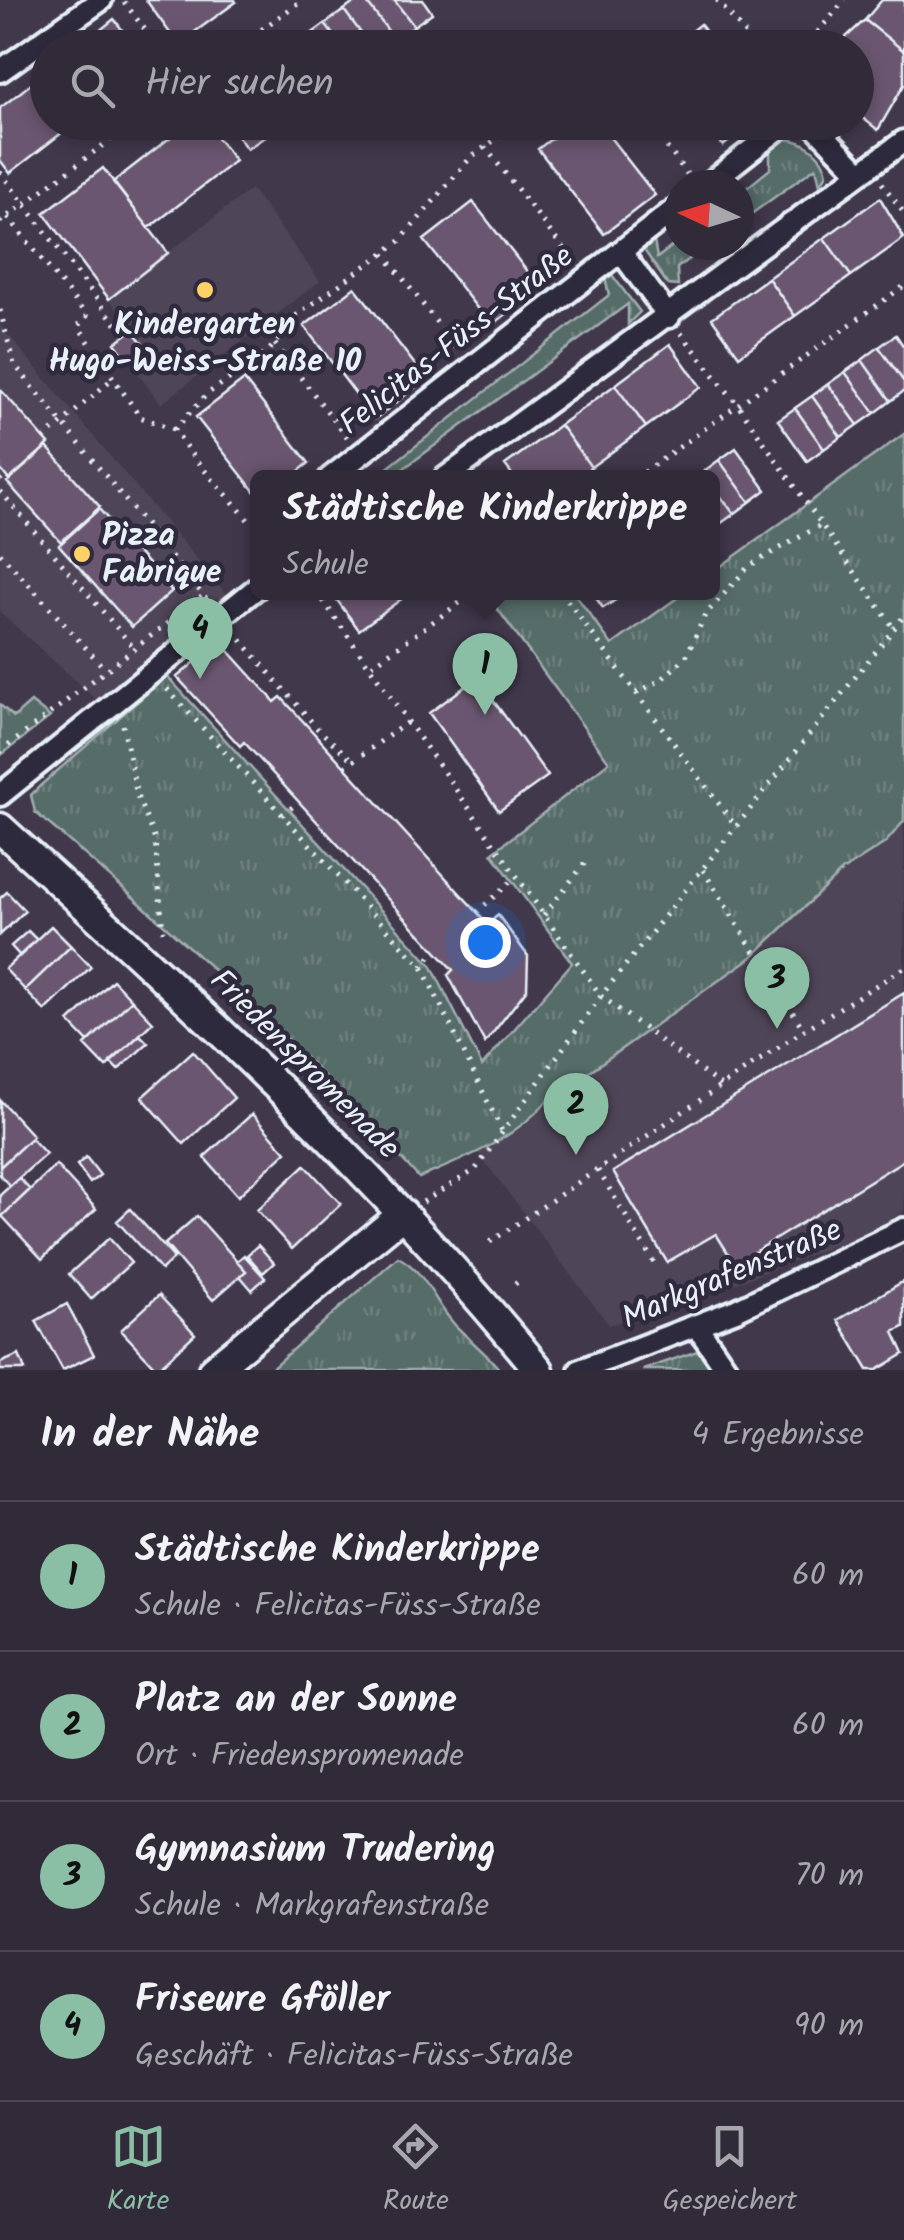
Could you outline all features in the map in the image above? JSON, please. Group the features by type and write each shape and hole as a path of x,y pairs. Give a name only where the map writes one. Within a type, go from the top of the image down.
{"street":[{"path":"58,30 101,0"},
{"path":"0,71 30,50"},
{"path":"726,170 764,140"},
{"path":"832,140 865,169"},
{"path":"457,470 904,141"},
{"name":"Felicitas-Füss-Straße","path":"340,470 664,218"},
{"name":"Felicitas-Füss-Straße","path":"620,252 668,317"},
{"path":"0,795 250,593"},
{"name":"Friedenspromenade","path":"0,828 247,1054 403,1214 539,1370"},
{"path":"213,1370 403,1214"},
{"name":"Markgrafenstraße","path":"580,1370 863,1253 904,1229"},
{"path":"696,1325 726,1370"}],"path":[{"path":"122,0 145,30"},
{"path":"261,30 302,0"},
{"path":"717,0 742,30"},
{"path":"819,30 845,0"},
{"path":"0,222 110,140"},
{"path":"174,430 207,394 274,344 297,316 384,254 495,140"},
{"path":"661,140 683,170"},
{"path":"485,147 586,278"},
{"path":"865,169 904,213"},
{"path":"0,172 119,328"},
{"path":"8,216 87,316 78,326 140,417 174,430 189,456 220,483 250,520"},
{"path":"384,254 472,368"},
{"path":"647,470 904,286"},
{"path":"0,310 14,364 220,615 318,728 353,761"},
{"path":"668,317 738,404 893,626"},
{"path":"274,344 360,454"},
{"path":"44,440 113,377"},
{"path":"0,491 134,648"},
{"path":"720,598 749,566 820,526"},
{"path":"0,553 124,693 124,743 154,840 164,931"},
{"path":"0,752 204,595"},
{"path":"324,600 601,996 721,1086"},
{"path":"372,665 463,600"},
{"path":"567,600 737,828"},
{"path":"636,694 661,680 686,657 705,614 718,600"},
{"path":"427,1199 475,1170 601,996 904,616"},
{"path":"150,672 422,967 503,1133"},
{"path":"344,766 409,721"},
{"path":"282,814 299,802"},
{"path":"544,915 588,859"},
{"path":"703,870 804,1030"},
{"path":"477,912 516,876"},
{"path":"422,967 435,951"},
{"path":"490,1242 804,1030 904,968"},
{"path":"598,1169 656,1266"}],"shaded area":[{"name":"Kindergarten Hugo-Weiss-Straße 10","path":"103,168 168,253 251,189 320,281 161,404 115,343 132,329 44,213"},
{"path":"0,325 242,613 117,719 0,612"},
{"path":"904,821 904,1212 859,1236 698,1298 609,1325 478,1153 525,1126 546,1102 752,957 842,871 885,843"}],"green space":[{"path":"790,140 812,149 827,174 820,185 816,167 754,212 754,182 770,169 770,149"},
{"path":"654,241 657,258 664,253 664,260 688,260 677,268 678,286 668,285 644,250"},
{"path":"612,275 640,312 628,324 628,304 402,470 385,470 609,295 605,278"},
{"path":"904,434 904,821 885,843 842,871 752,957 546,1102 518,1128 419,1178 234,989 35,812 31,795 167,676 431,965 482,1066 572,963 492,853 609,762 491,600 579,600 612,645 674,600 720,600 720,567"},
{"path":"31,702 50,717 0,756 0,705 14,717"},
{"path":"398,1257 417,1272 451,1321 500,1370 269,1370"},
{"path":"700,1350 713,1370 643,1370"}],"building":[{"path":"146,0 236,2 197,30 168,30"},
{"path":"358,0 365,0 388,30 359,30 344,10"},
{"path":"365,0 394,0 414,26 409,30 388,30"},
{"path":"394,0 423,0 432,13 414,26"},
{"path":"882,0 904,0 904,51 865,20"},
{"path":"344,10 359,30 330,30 325,24"},
{"path":"114,19 122,30 100,30"},
{"path":"865,20 904,51 904,85 878,130 874,127 874,30 854,30"},
{"path":"30,85 30,140 53,140 10,173 0,160 0,108"},
{"path":"167,140 219,140 235,161 149,228 113,182"},
{"path":"240,140 260,140 247,149"},
{"path":"550,140 612,140 655,195 604,234 538,149"},
{"path":"103,168 168,253 109,299 44,213"},
{"path":"880,198 904,238 851,276 824,238"},
{"path":"473,202 540,288 491,326 424,240"},
{"path":"824,238 851,276 795,316 768,278"},
{"path":"768,278 795,316 739,356 712,318"},
{"path":"355,287 426,379 375,419 304,326"},
{"path":"132,330 146,347 128,361 115,343"},
{"path":"896,335 904,347 904,382 879,347"},
{"path":"670,344 701,387 646,427 615,385"},
{"path":"879,347 904,382 904,391 891,401 862,360"},
{"path":"862,360 891,401 875,413 845,372"},
{"path":"845,372 875,413 858,425 828,384"},
{"path":"244,380 309,463 300,470 250,470 250,486 196,417"},
{"path":"828,384 858,425 841,437 812,396"},
{"path":"615,385 646,427 591,467 560,425"},
{"path":"0,389 49,444 9,480 0,469"},
{"path":"812,396 841,437 824,449 795,408"},
{"path":"795,408 824,449 807,461 778,420"},
{"path":"560,425 591,467 509,470 505,465"},
{"path":"47,447 100,507 61,542 7,482"},
{"path":"736,448 766,490 750,502 719,460"},
{"path":"719,460 750,502 734,514 720,496 720,470 706,470"},
{"path":"720,496 734,514 720,524"},
{"path":"99,509 172,591 132,627 59,545"},
{"path":"337,600 400,600 359,630"},
{"path":"598,600 615,600 603,608"},
{"path":"220,641 275,702 281,697 488,924 498,915 528,956 527,989 485,1043 448,975 453,970 244,742 240,746 177,677"},
{"path":"477,678 548,776 499,811 429,713"},
{"path":"7,892 25,911 0,935 0,898"},
{"path":"51,926 71,946 25,990 5,969"},
{"path":"28,931 37,940 20,956 11,946"},
{"path":"71,946 91,967 45,1011 25,990"},
{"path":"113,980 132,1000 88,1042 69,1022"},
{"path":"904,993 904,1160 735,1264 716,1234 667,1262 613,1172"},
{"path":"132,1000 153,1022 106,1067 85,1045"},
{"path":"140,1035 148,1043 118,1070 110,1062"},
{"path":"193,1051 234,1098 184,1144 142,1097"},
{"path":"0,1100 33,1136 0,1167"},
{"path":"252,1114 286,1152 238,1196 204,1157"},
{"path":"31,1138 46,1154 10,1186 0,1175 0,1167"},
{"path":"86,1157 100,1175 90,1183 77,1165"},
{"path":"56,1165 96,1209 42,1259 2,1216"},
{"path":"305,1165 341,1204 292,1249 257,1210"},
{"path":"19,1178 30,1190 0,1218 0,1195"},
{"path":"130,1209 174,1258 161,1270 117,1221"},
{"path":"197,1216 246,1271 213,1300 165,1244"},
{"path":"109,1238 131,1263 91,1299 69,1274"},
{"path":"258,1245 274,1263 263,1273 247,1255"},
{"path":"244,1255 265,1278 252,1290 240,1276 246,1271 237,1261"},
{"path":"904,1281 904,1327 894,1332 904,1354 877,1370 868,1370 838,1320"},
{"path":"159,1295 195,1334 157,1369 121,1330"},
{"path":"67,1304 94,1355 63,1370 36,1321"},
{"path":"19,1355 25,1370 0,1370 0,1363"}],"place":[{"name":"Kindergarten Hugo-Weiss-Straße 10","path":"205,290"},
{"name":"Pizza Fabrique","path":"82,554"},
{"name":"Friseure Gföller","path":"200,679"},
{"name":"Städtische Kinderkrippe","path":"485,715"},
{"name":"Gymnasium Trudering","path":"777,1029"},
{"name":"Platz an der Sonne","path":"576,1155"}]}
